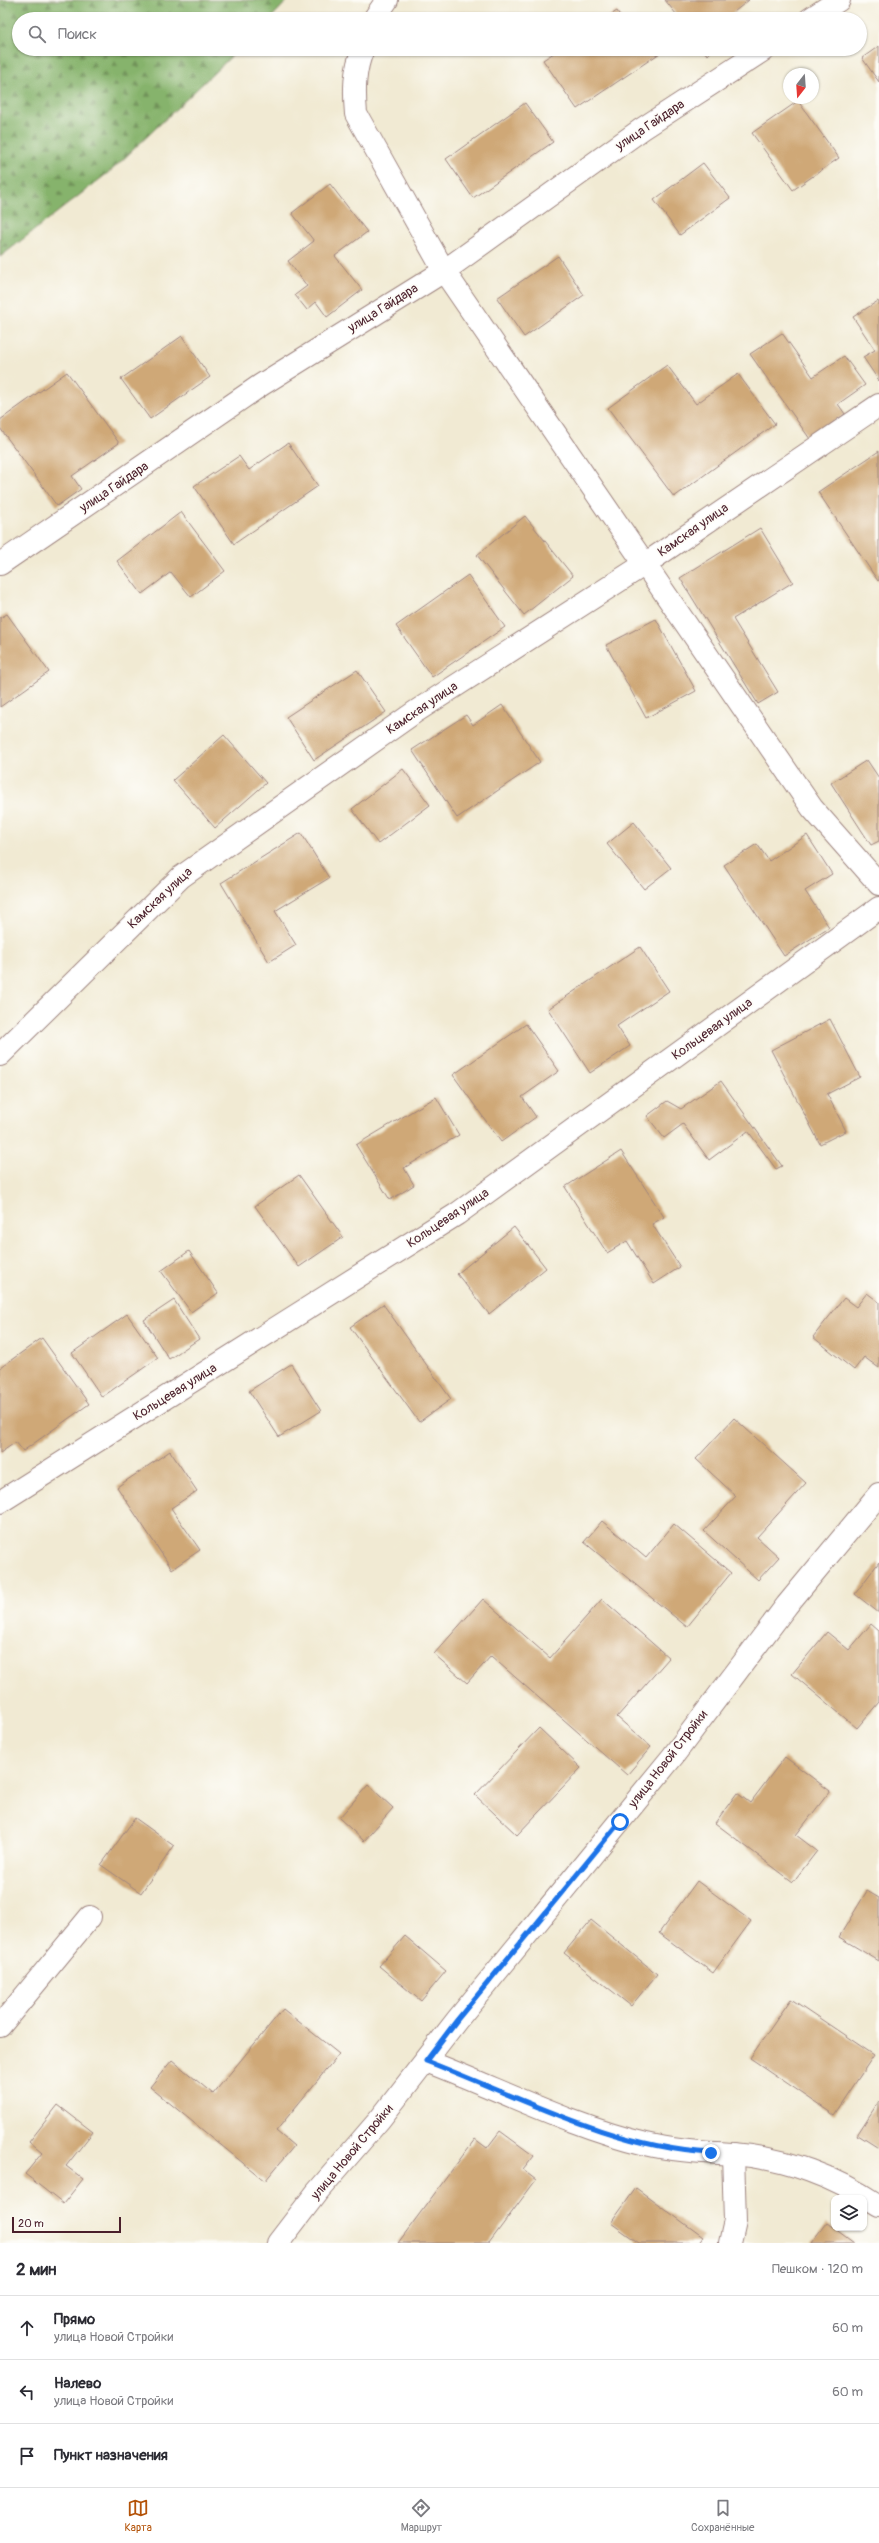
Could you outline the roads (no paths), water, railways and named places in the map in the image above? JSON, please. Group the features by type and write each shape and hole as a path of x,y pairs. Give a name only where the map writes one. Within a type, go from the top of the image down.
{"street":[{"path":"379,12 387,0"},
{"path":"821,12 839,0"},
{"path":"360,56 357,63 354,92 356,114 444,271 812,808 879,884"},
{"name":"улица Гайдара","path":"0,564 261,385 444,271 642,129 754,56"},
{"name":"Камская улица","path":"0,1055 181,877 414,712 645,564 879,405"},
{"name":"Кольцевая улица","path":"0,1502 457,1214 879,908"},
{"name":"улица Новой Стройки","path":"278,2243 317,2192 380,2119 457,2020 673,1756 787,1605 879,1494"},
{"path":"0,2026 90,1917"},
{"path":"426,2061 574,2120 645,2144 678,2151 758,2157 820,2174 857,2191 879,2206"},
{"path":"730,2243 735,2221 733,2154"}]}
